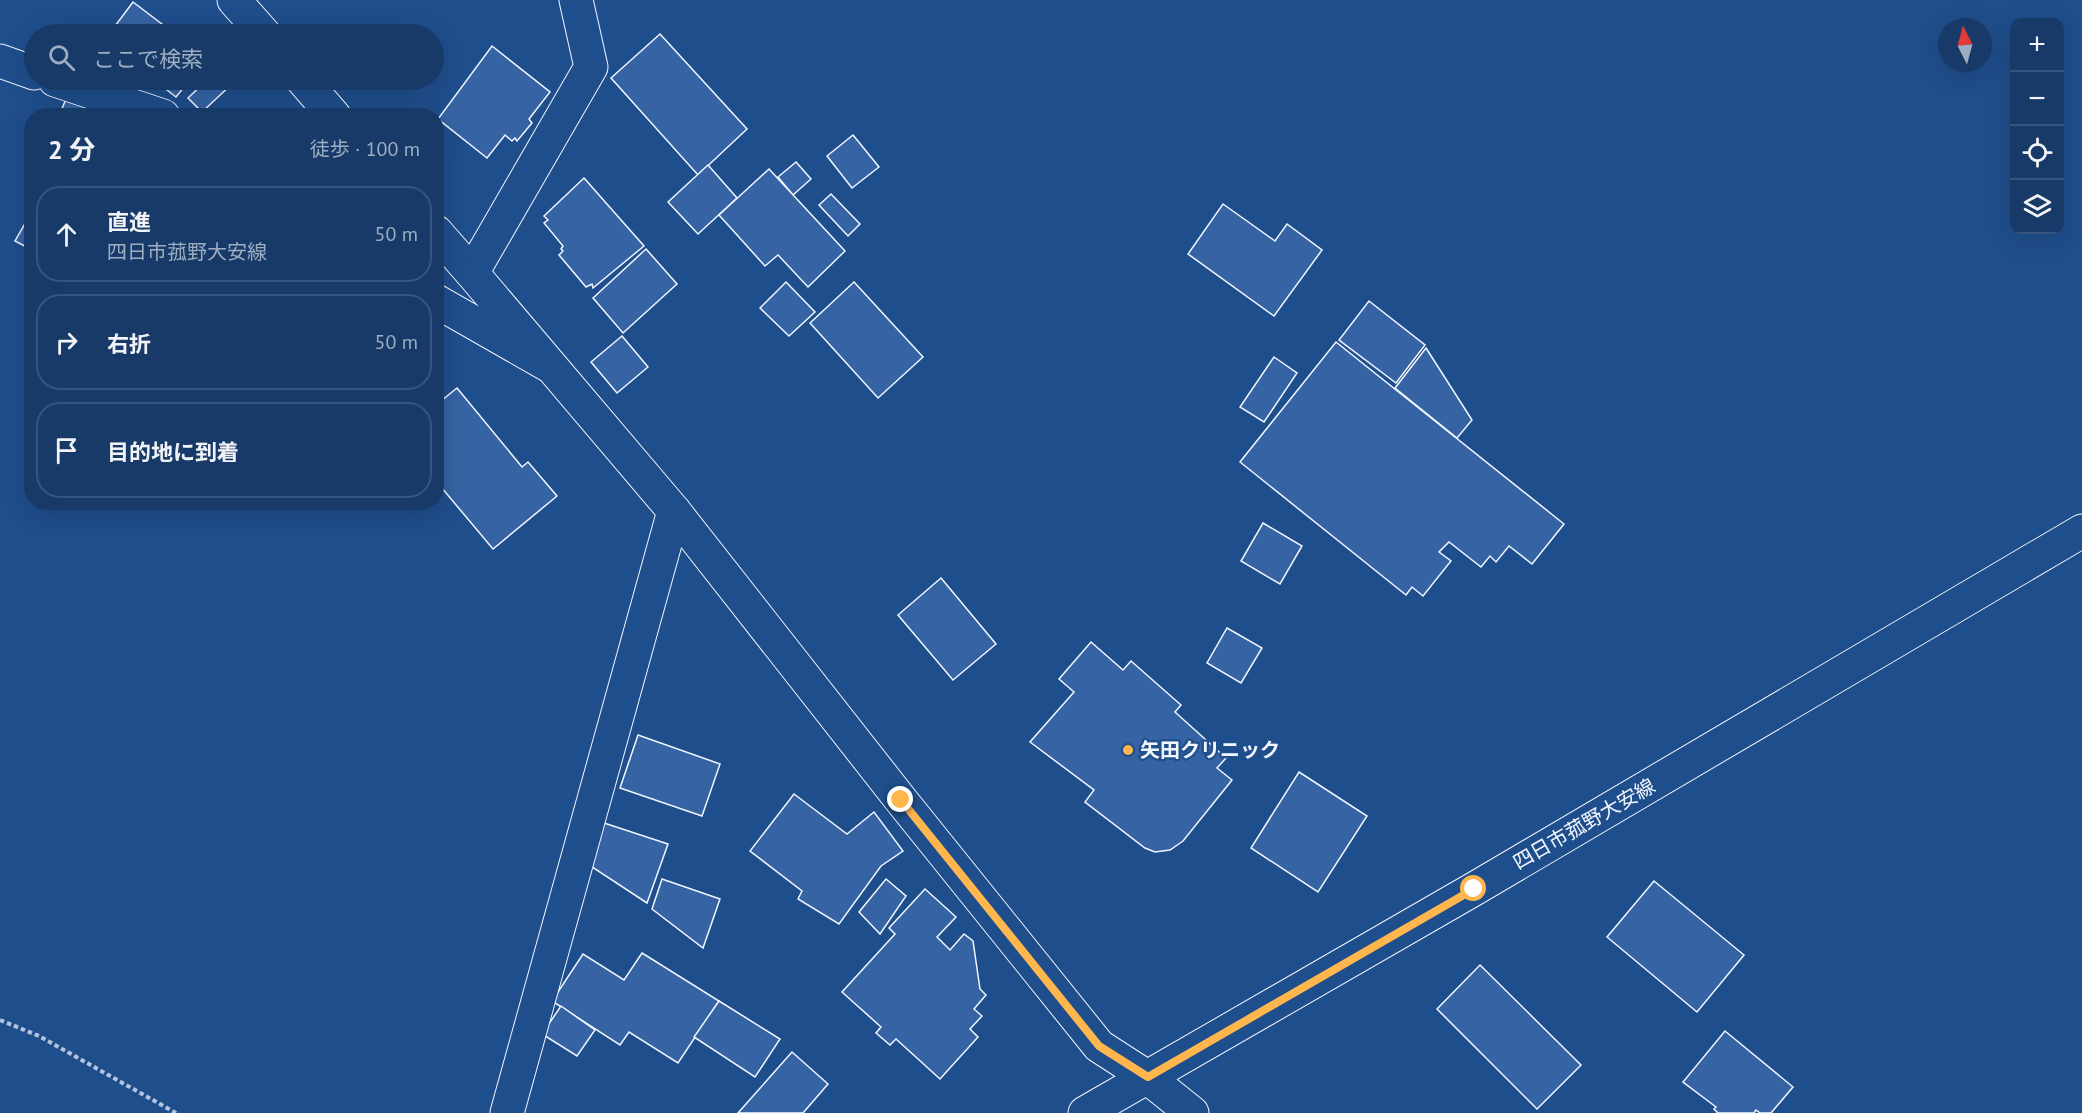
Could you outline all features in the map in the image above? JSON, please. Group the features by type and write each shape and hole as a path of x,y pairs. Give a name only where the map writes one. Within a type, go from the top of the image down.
{"street":[{"path":"234,0 255,24"},
{"path":"472,273 591,67 576,0"},
{"path":"0,61 24,69"},
{"path":"85,90 139,108"},
{"path":"312,90 327,108"},
{"path":"444,241 674,511 901,800 1099,1046 1148,1077 1192,1113"},
{"path":"444,306 548,365"},
{"path":"507,1113 674,511"},
{"name":"四日市菰野大安線","path":"1085,1113 1474,889 2082,531"}],"path":[{"path":"0,1020 39,1036 177,1113"}],"building":[{"path":"133,2 162,24 116,24"},
{"path":"660,34 747,129 698,175 611,78"},
{"path":"492,46 550,92 529,119 532,123 517,141 515,138 512,141 505,135 487,158 444,124 444,111"},
{"path":"167,90 182,90 176,97"},
{"path":"196,90 226,90 206,108 198,108 188,98"},
{"path":"68,94 89,103 87,108 62,108"},
{"path":"853,135 879,167 852,188 827,156"},
{"path":"796,162 811,179 793,195 778,177"},
{"path":"708,165 737,198 698,234 668,202"},
{"path":"769,169 845,251 808,287 778,255 765,266 719,215"},
{"path":"584,178 644,246 593,288 592,284 586,287 559,255 563,251 561,249 563,246 544,223 548,220 544,216"},
{"path":"831,194 860,224 848,236 819,205"},
{"path":"1223,204 1275,241 1287,224 1322,250 1274,316 1188,254"},
{"path":"24,225 24,246 15,241"},
{"path":"646,249 677,284 623,333 593,298"},
{"path":"786,282 815,312 789,336 760,308"},
{"path":"854,282 923,357 878,398 810,323"},
{"path":"1369,301 1425,345 1396,383 1339,340"},
{"path":"622,336 648,367 617,393 591,362"},
{"path":"1336,342 1564,524 1532,564 1509,546 1496,562 1490,556 1481,567 1449,542 1439,552 1451,561 1423,596 1412,587 1406,595 1240,462"},
{"path":"1426,348 1472,420 1457,438 1395,388"},
{"path":"1274,357 1297,373 1264,422 1240,407"},
{"path":"457,388 522,467 528,462 557,496 493,549 444,491 444,399"},
{"path":"1263,523 1302,546 1280,584 1241,561"},
{"path":"941,578 996,644 953,680 898,615"},
{"path":"1227,628 1262,648 1241,683 1207,663"},
{"name":"矢田クリニック","path":"1091,642 1123,670 1131,661 1181,705 1175,712 1226,758 1217,768 1232,780 1183,841 1170,850 1155,852 1145,848 1085,802 1094,790 1030,742 1074,692 1059,679"},
{"path":"638,735 720,764 702,816 620,788"},
{"path":"1299,772 1367,816 1318,892 1251,848"},
{"path":"794,794 847,834 874,812 903,851 881,866 839,924 798,899 802,891 750,851"},
{"path":"601,822 668,844 647,903 586,863"},
{"path":"662,879 720,899 703,948 652,909"},
{"path":"886,879 906,896 880,934 859,912"},
{"path":"1654,881 1744,955 1697,1012 1607,937"},
{"path":"925,889 956,917 937,937 950,950 964,934 973,941 980,989 986,995 974,1009 982,1016 970,1029 978,1037 940,1079 896,1039 890,1045 876,1033 881,1027 842,992 895,934 889,928"},
{"path":"642,953 719,1001 678,1063 629,1032 620,1045 552,1001 583,954 624,980"},
{"path":"1480,965 1581,1065 1537,1109 1437,1009"},
{"path":"719,1001 780,1039 755,1077 694,1037"},
{"path":"561,1006 595,1030 577,1056 542,1034"},
{"path":"1725,1031 1793,1087 1771,1113 1760,1113 1756,1110 1754,1113 1718,1113 1714,1109 1716,1107 1683,1082"},
{"path":"792,1052 828,1084 803,1113 738,1113"}],"place":[{"name":"矢田クリニック","path":"1128,750"}],"route":[{"path":"901,800 1099,1046 1148,1077 1474,889"}]}
